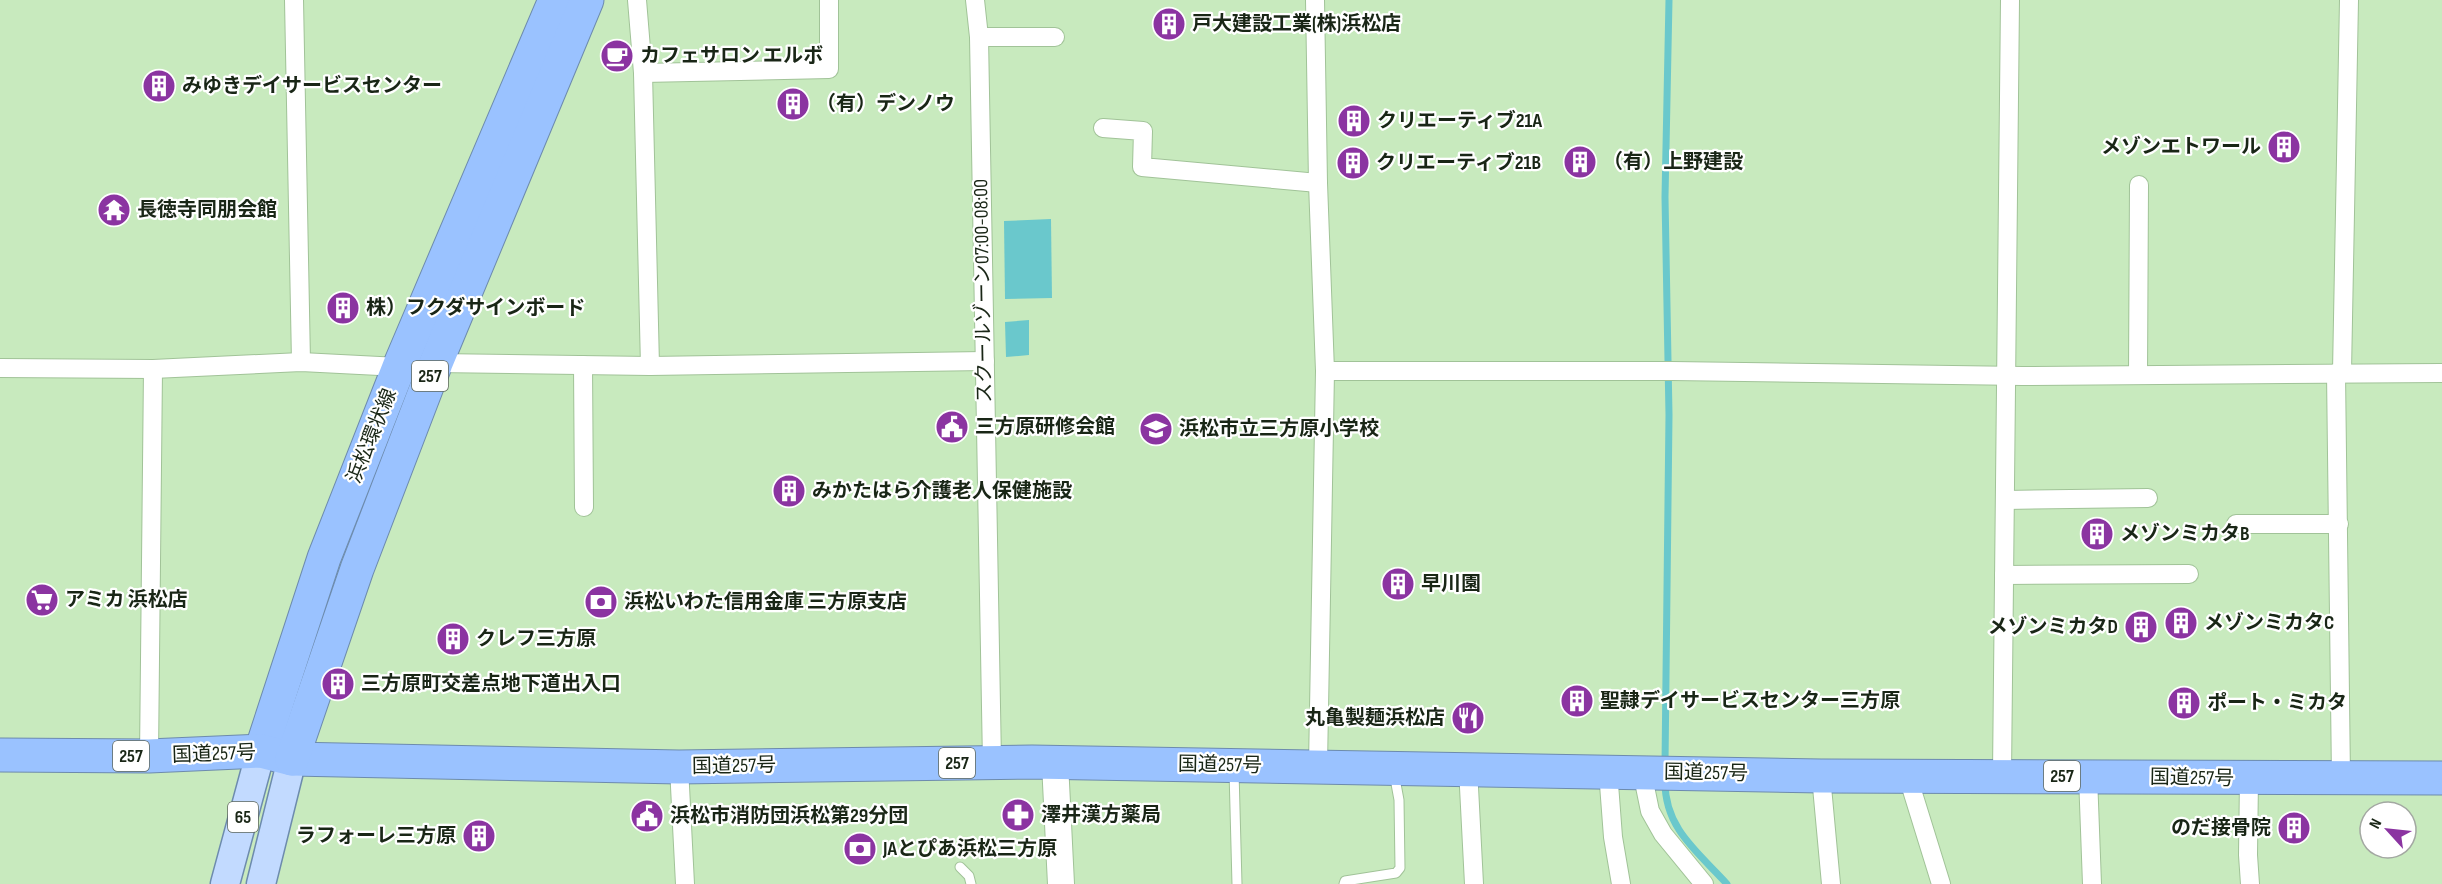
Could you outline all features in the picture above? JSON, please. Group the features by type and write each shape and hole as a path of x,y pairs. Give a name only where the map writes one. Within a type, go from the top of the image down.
{"highway":[{"name":"浜松環状線","path":"261,751 324,558 399,367 555,0"},
{"name":"浜松環状線","path":"292,759 357,569 436,363 587,0"},
{"name":"国道257号","path":"0,755 149,756 261,751 292,759 679,767 992,762 1468,768 1821,776 1907,774 2249,779 2442,778"}],"main road":[{"name":"浜松環状線","path":"225,884 261,751"},
{"name":"浜松環状線","path":"261,884 292,759"},
{"path":"1055,763 1061,884"}],"street":[{"path":"294,0 301,362"},
{"path":"637,0 643,73 650,366"},
{"path":"643,73 830,69 829,0"},
{"name":"スクールゾーン07:00-08:00","path":"975,0 979,37 992,762"},
{"path":"1315,0 1318,183 1325,372 1318,766"},
{"path":"2002,775 2010,0"},
{"path":"2341,778 2339,373 2349,0"},
{"path":"979,37 1055,37"},
{"path":"1103,128 1143,131 1142,167 1318,183"},
{"path":"2138,375 2139,185"},
{"path":"0,368 153,369 301,362 399,367"},
{"path":"436,363 650,366 985,362"},
{"path":"583,365 584,507"},
{"path":"149,756 153,369"},
{"path":"1325,372 2442,374"},
{"path":"2005,500 2148,498"},
{"path":"2236,524 2339,524"},
{"path":"2004,575 2189,574"},
{"path":"679,767 685,884"},
{"path":"1468,768 1474,884"},
{"path":"1608,771 1621,884"},
{"path":"1659,772 1650,811 1663,834 1704,884"},
{"path":"1907,774 1941,884"},
{"path":"1821,776 1831,884"},
{"path":"2088,776 2092,884"},
{"path":"2249,779 2250,884"}],"lane":[{"path":"1234,765 1237,884"},
{"path":"1344,884 1344,881 1396,873 1400,868 1399,800 1393,767"},
{"path":"960,867 969,876 971,884"}],"water":[{"path":"1051,219 1052,298 1005,299 1004,221"},
{"path":"1029,320 1029,355 1006,357 1005,322"}],"waterway":[{"path":"1665,765 1669,415 1665,197 1669,0"},
{"path":"1665,782 1666,799 1677,826 1685,839 1727,884"}],"place":[{"name":"戸大建設工業(株)浜松店","path":"1169,24"},
{"name":"カフェサロン エルボ","path":"617,56"},
{"name":"みゆきデイサービスセンター","path":"159,86"},
{"name":"（有）デンノウ","path":"793,104"},
{"name":"クリエーティブ21A","path":"1354,121"},
{"name":"メゾンエトワール","path":"2284,147"},
{"name":"（有）上野建設","path":"1580,162"},
{"name":"クリエーティブ21B","path":"1353,163"},
{"name":"長徳寺同朋会館","path":"114,210"},
{"name":"株）フクダサインボード","path":"343,308"},
{"name":"三方原研修会館","path":"952,427"},
{"name":"浜松市立三方原小学校","path":"1156,429"},
{"name":"みかたはら介護老人保健施設","path":"789,491"},
{"name":"メゾンミカタB","path":"2097,534"},
{"name":"早川園","path":"1398,584"},
{"name":"アミカ 浜松店","path":"42,600"},
{"name":"浜松いわた信用金庫 三方原支店","path":"601,602"},
{"name":"メゾンミカタC","path":"2181,623"},
{"name":"メゾンミカタD","path":"2141,627"},
{"name":"クレフ三方原","path":"453,639"},
{"name":"三方原町交差点地下道出入口","path":"338,684"},
{"name":"聖隷デイサービスセンター三方原","path":"1577,701"},
{"name":"ポート・ミカタ","path":"2184,703"},
{"name":"丸亀製麺浜松店","path":"1468,718"},
{"name":"澤井漢方薬局","path":"1018,815"},
{"name":"浜松市消防団浜松第29分団","path":"647,816"},
{"name":"のだ接骨院","path":"2294,828"},
{"name":"ラフォーレ三方原","path":"479,836"},
{"name":"JAとぴあ浜松三方原","path":"860,849"}]}
